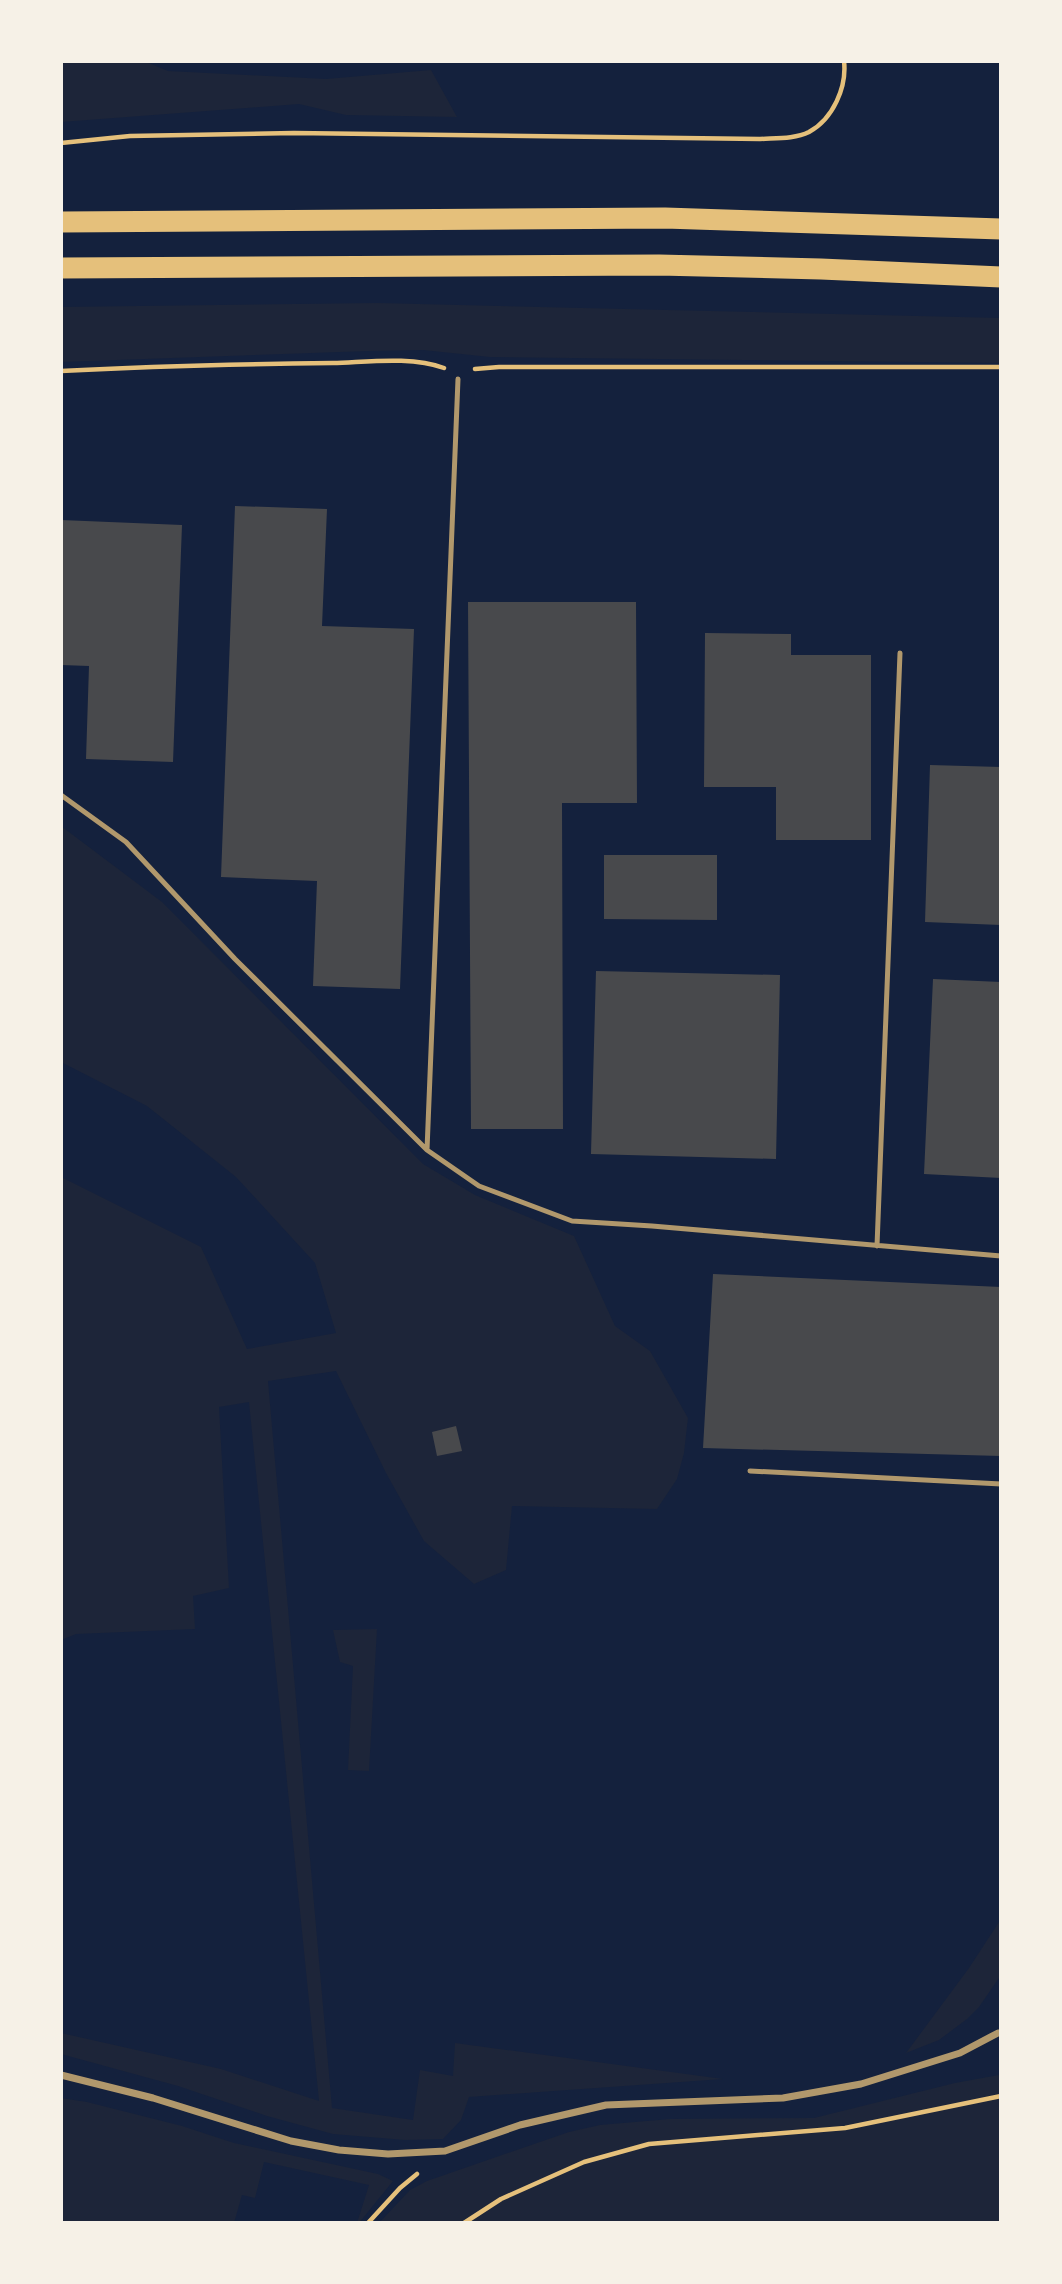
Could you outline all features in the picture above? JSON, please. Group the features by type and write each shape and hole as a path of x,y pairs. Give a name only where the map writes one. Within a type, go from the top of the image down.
{"highway":[{"path":"61,222 665,218 1001,229"},
{"path":"61,268 659,265 1001,277"}],"street":[{"path":"61,2076 153,2098 291,2141 339,2150 388,2154 444,2151 520,2125 606,2105 783,2098 861,2084 960,2053 1000,2033"}],"lane":[{"path":"427,1150 458,379"},
{"path":"877,1246 900,653"},
{"path":"61,795 125,842 235,959 427,1150 479,1186 572,1221 1001,1256"},
{"path":"750,1471 1001,1484"}],"path":[{"path":"61,143 130,136 294,133 760,139 791,137 809,132 832,109 841,92 844,61"},
{"path":"61,372 177,365 391,362 430,363 445,368 458,379 475,369 499,367 1001,367"},
{"path":"464,2223 501,2199 584,2162 649,2144 845,2128 1001,2096"},
{"path":"368,2223 400,2188 444,2151"}],"shaded area":[{"path":"61,61 144,61 168,71 326,79 431,70 457,117 346,115 299,104 61,122"},
{"path":"378,303 1001,318 1001,363 490,357 423,350 61,362 61,307"},
{"path":"61,826 162,902 423,1164 475,1195 574,1236 615,1326 650,1351 688,1418 684,1453 677,1479 657,1509 512,1506 506,1570 474,1584 424,1541 386,1473 336,1371 268,1381 332,2108 413,2120 420,2070 453,2076 455,2043 723,2079 469,2097 461,2120 443,2139 405,2140 333,2134 267,2116 178,2086 61,2054 61,2033 221,2069 319,2101 249,1402 219,1407 229,1588 193,1596 195,1629 76,1634 61,1640 61,1177 201,1247 247,1349 336,1333 315,1263 236,1177 147,1106 61,1062"},
{"path":"377,1629 369,1771 348,1770 353,1666 340,1662 333,1630"},
{"path":"1001,1919 1001,1975 979,2007 939,2040 906,2053 969,1968"},
{"path":"999,2075 1001,2223 379,2223 410,2190 427,2181 569,2132 600,2125 670,2119 814,2118 955,2083"},
{"path":"61,2098 182,2126 234,2143 378,2174 393,2181 359,2223 369,2185 264,2162 255,2198 242,2195 234,2223 61,2223"}],"building":[{"path":"235,506 327,509 322,626 414,629 400,989 313,986 317,881 221,877"},
{"path":"61,520 182,525 173,762 86,759 89,666 61,665"},
{"path":"468,602 636,602 637,803 562,803 563,1129 471,1129"},
{"path":"705,633 791,634 791,655 871,655 871,840 776,840 776,787 704,787"},
{"path":"930,765 1001,767 1001,925 925,922"},
{"path":"604,855 717,855 717,920 604,919"},
{"path":"596,971 780,975 776,1159 591,1154"},
{"path":"933,979 1001,982 1001,1178 924,1174"},
{"path":"713,1274 1001,1287 1001,1456 703,1448"},
{"path":"456,1426 462,1451 437,1456 432,1432"}]}
